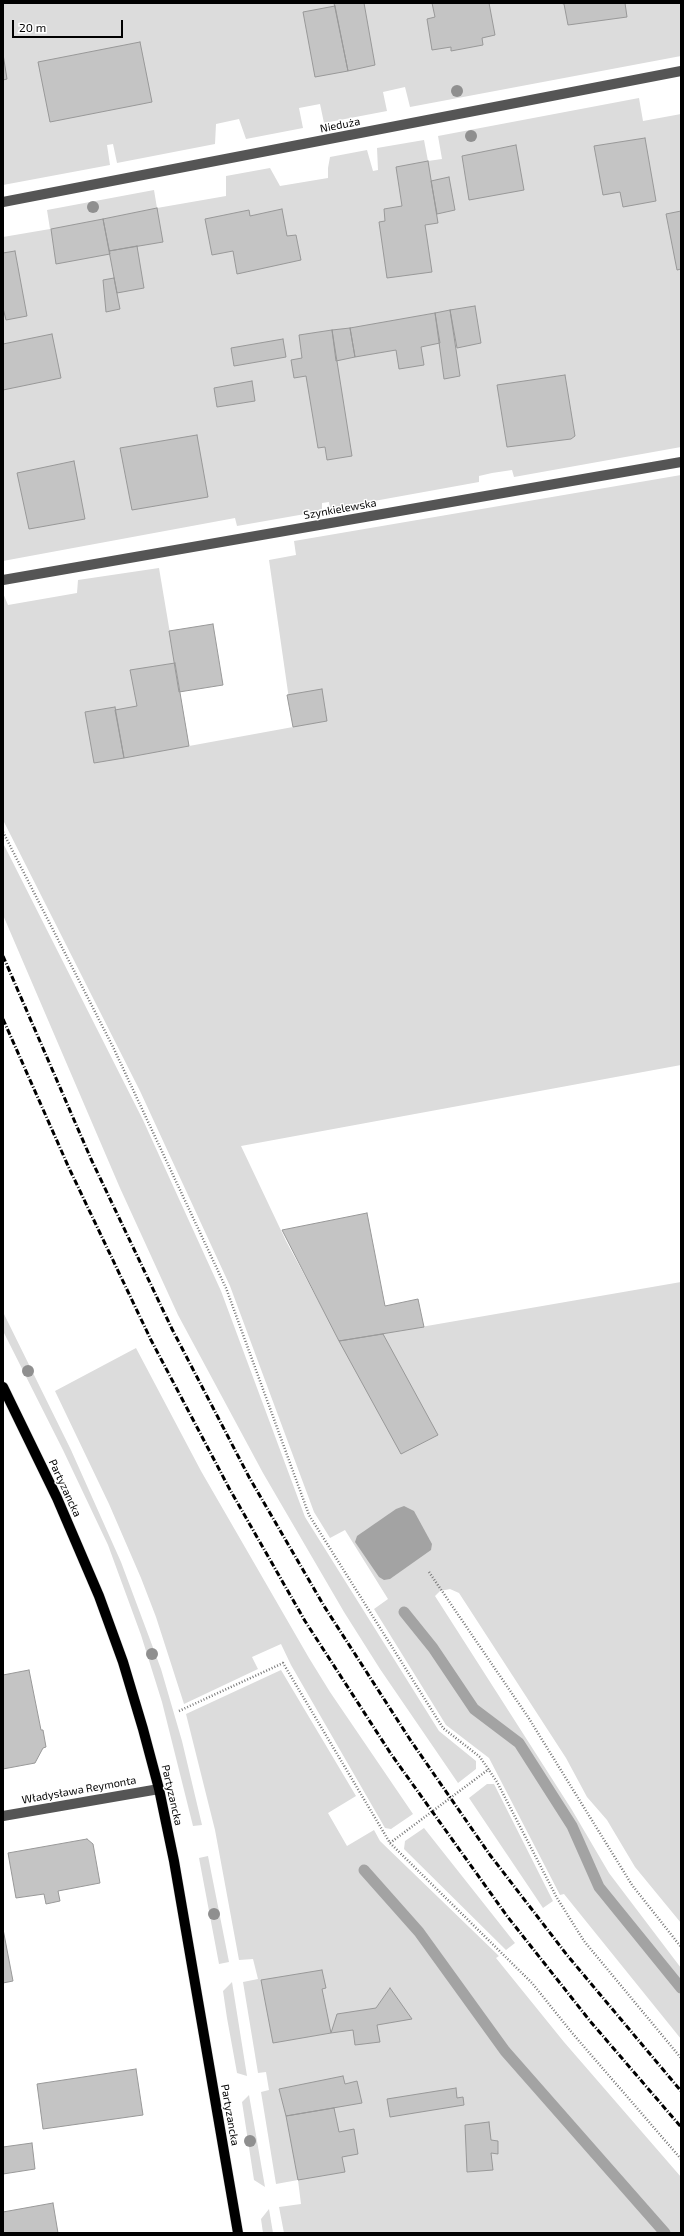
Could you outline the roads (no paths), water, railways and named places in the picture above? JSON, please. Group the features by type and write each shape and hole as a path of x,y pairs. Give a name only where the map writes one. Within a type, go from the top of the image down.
{"main road":[{"name":"Partyzancka","path":"3,1387 58,1498 99,1596 125,1670 159,1789 188,1936 238,2233"}],"street":[{"name":"Nieduża","path":"3,202 681,72"},
{"name":"Szynkielewska","path":"3,580 681,462"},
{"name":"Władysława Reymonta","path":"3,1816 159,1789"}],"waterway":[{"path":"404,1612 433,1648 474,1709 519,1743 572,1826 599,1887 681,1988"},
{"path":"364,1870 419,1932 505,2051 665,2233"}],"railway":[{"path":"3,956 91,1159 172,1329 249,1477 324,1606 411,1741 490,1855 567,1955 681,2091"},
{"path":"3,1019 69,1168 151,1340 229,1488 305,1621 391,1754 507,1916 590,2021 681,2127"}]}
